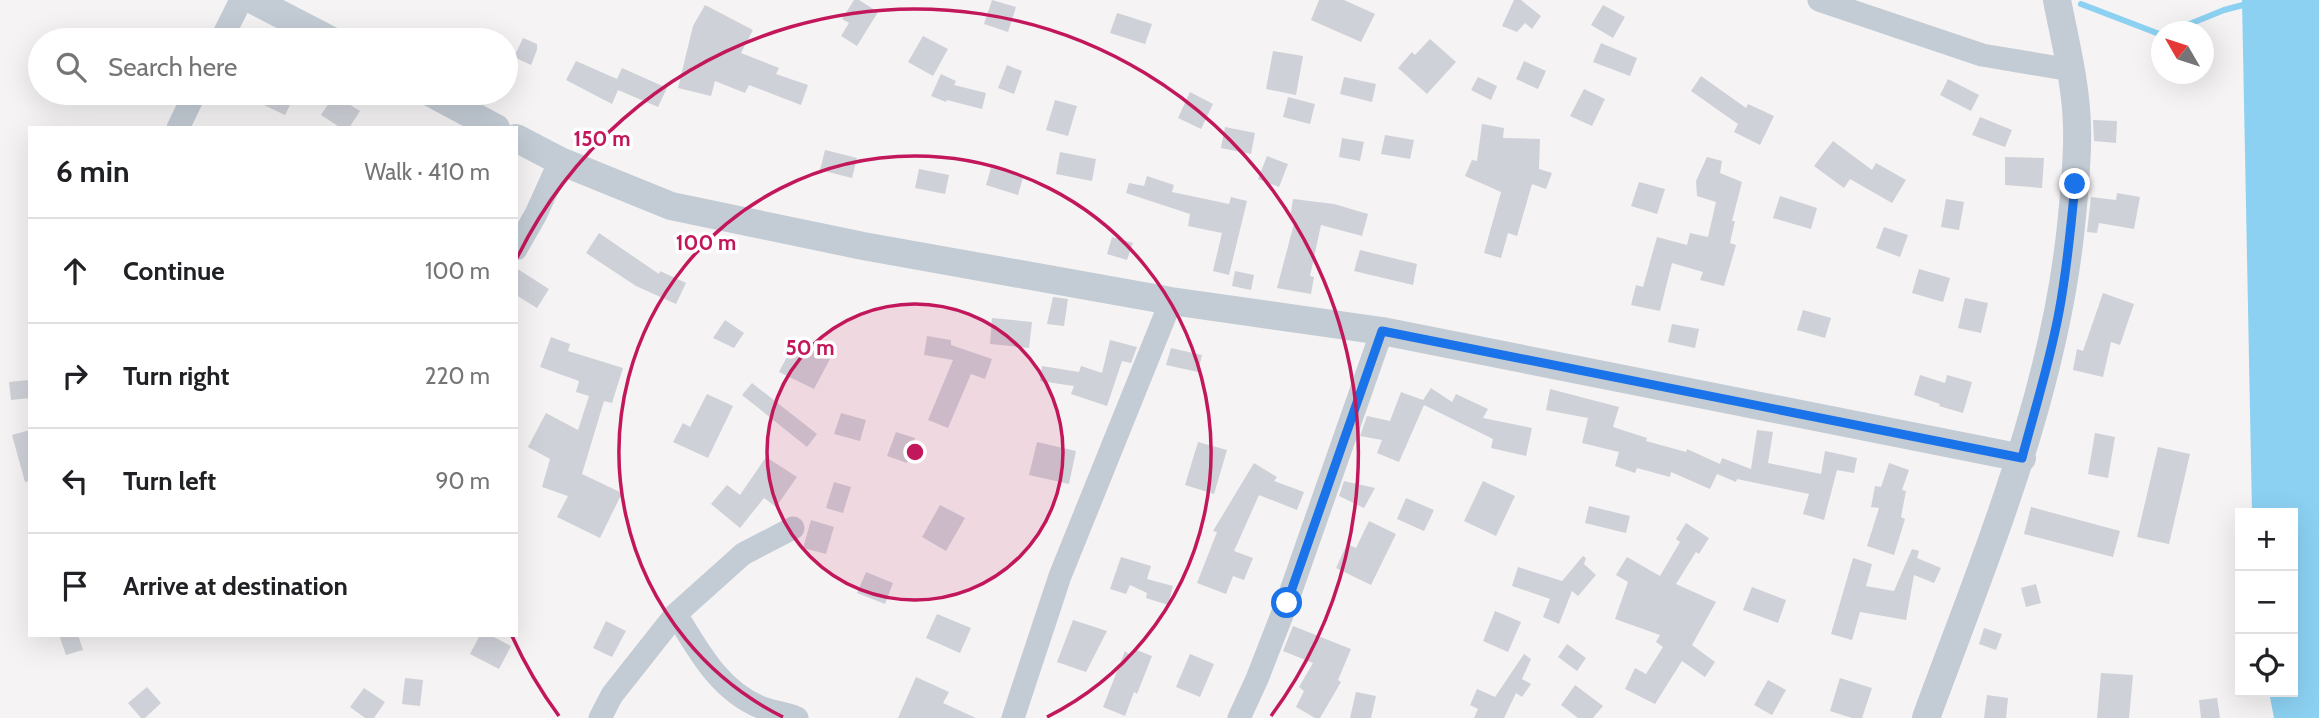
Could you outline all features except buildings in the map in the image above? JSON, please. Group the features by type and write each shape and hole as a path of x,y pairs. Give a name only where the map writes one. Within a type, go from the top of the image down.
{"street":[{"path":"227,28 241,0"},
{"path":"253,0 307,28"},
{"path":"1926,718 2022,458 2046,374 2069,252 2077,125 2071,70 2057,0"},
{"path":"1827,1 1982,55 2071,70"},
{"path":"179,126 189,105"},
{"path":"453,105 492,126"},
{"path":"518,139 560,161 671,206 863,246 1171,301 1382,331 2022,458"},
{"path":"518,245 536,214 560,161"},
{"path":"1013,718 1060,576 1171,301"},
{"path":"1239,718 1287,603 1382,331"},
{"path":"600,718 612,695 676,614 743,554 793,528"},
{"path":"676,614 705,662 728,687 759,707 797,718"}],"water":[{"path":"2242,0 2319,0 2319,718 2274,718 2270,697 2298,697 2298,508 2252,508"}],"waterway":[{"path":"2081,4 2151,31"},
{"path":"2197,21 2247,4"}],"route":[{"path":"1287,603 1382,331 2022,458 2046,374 2059,313 2069,252 2075,184"}]}
